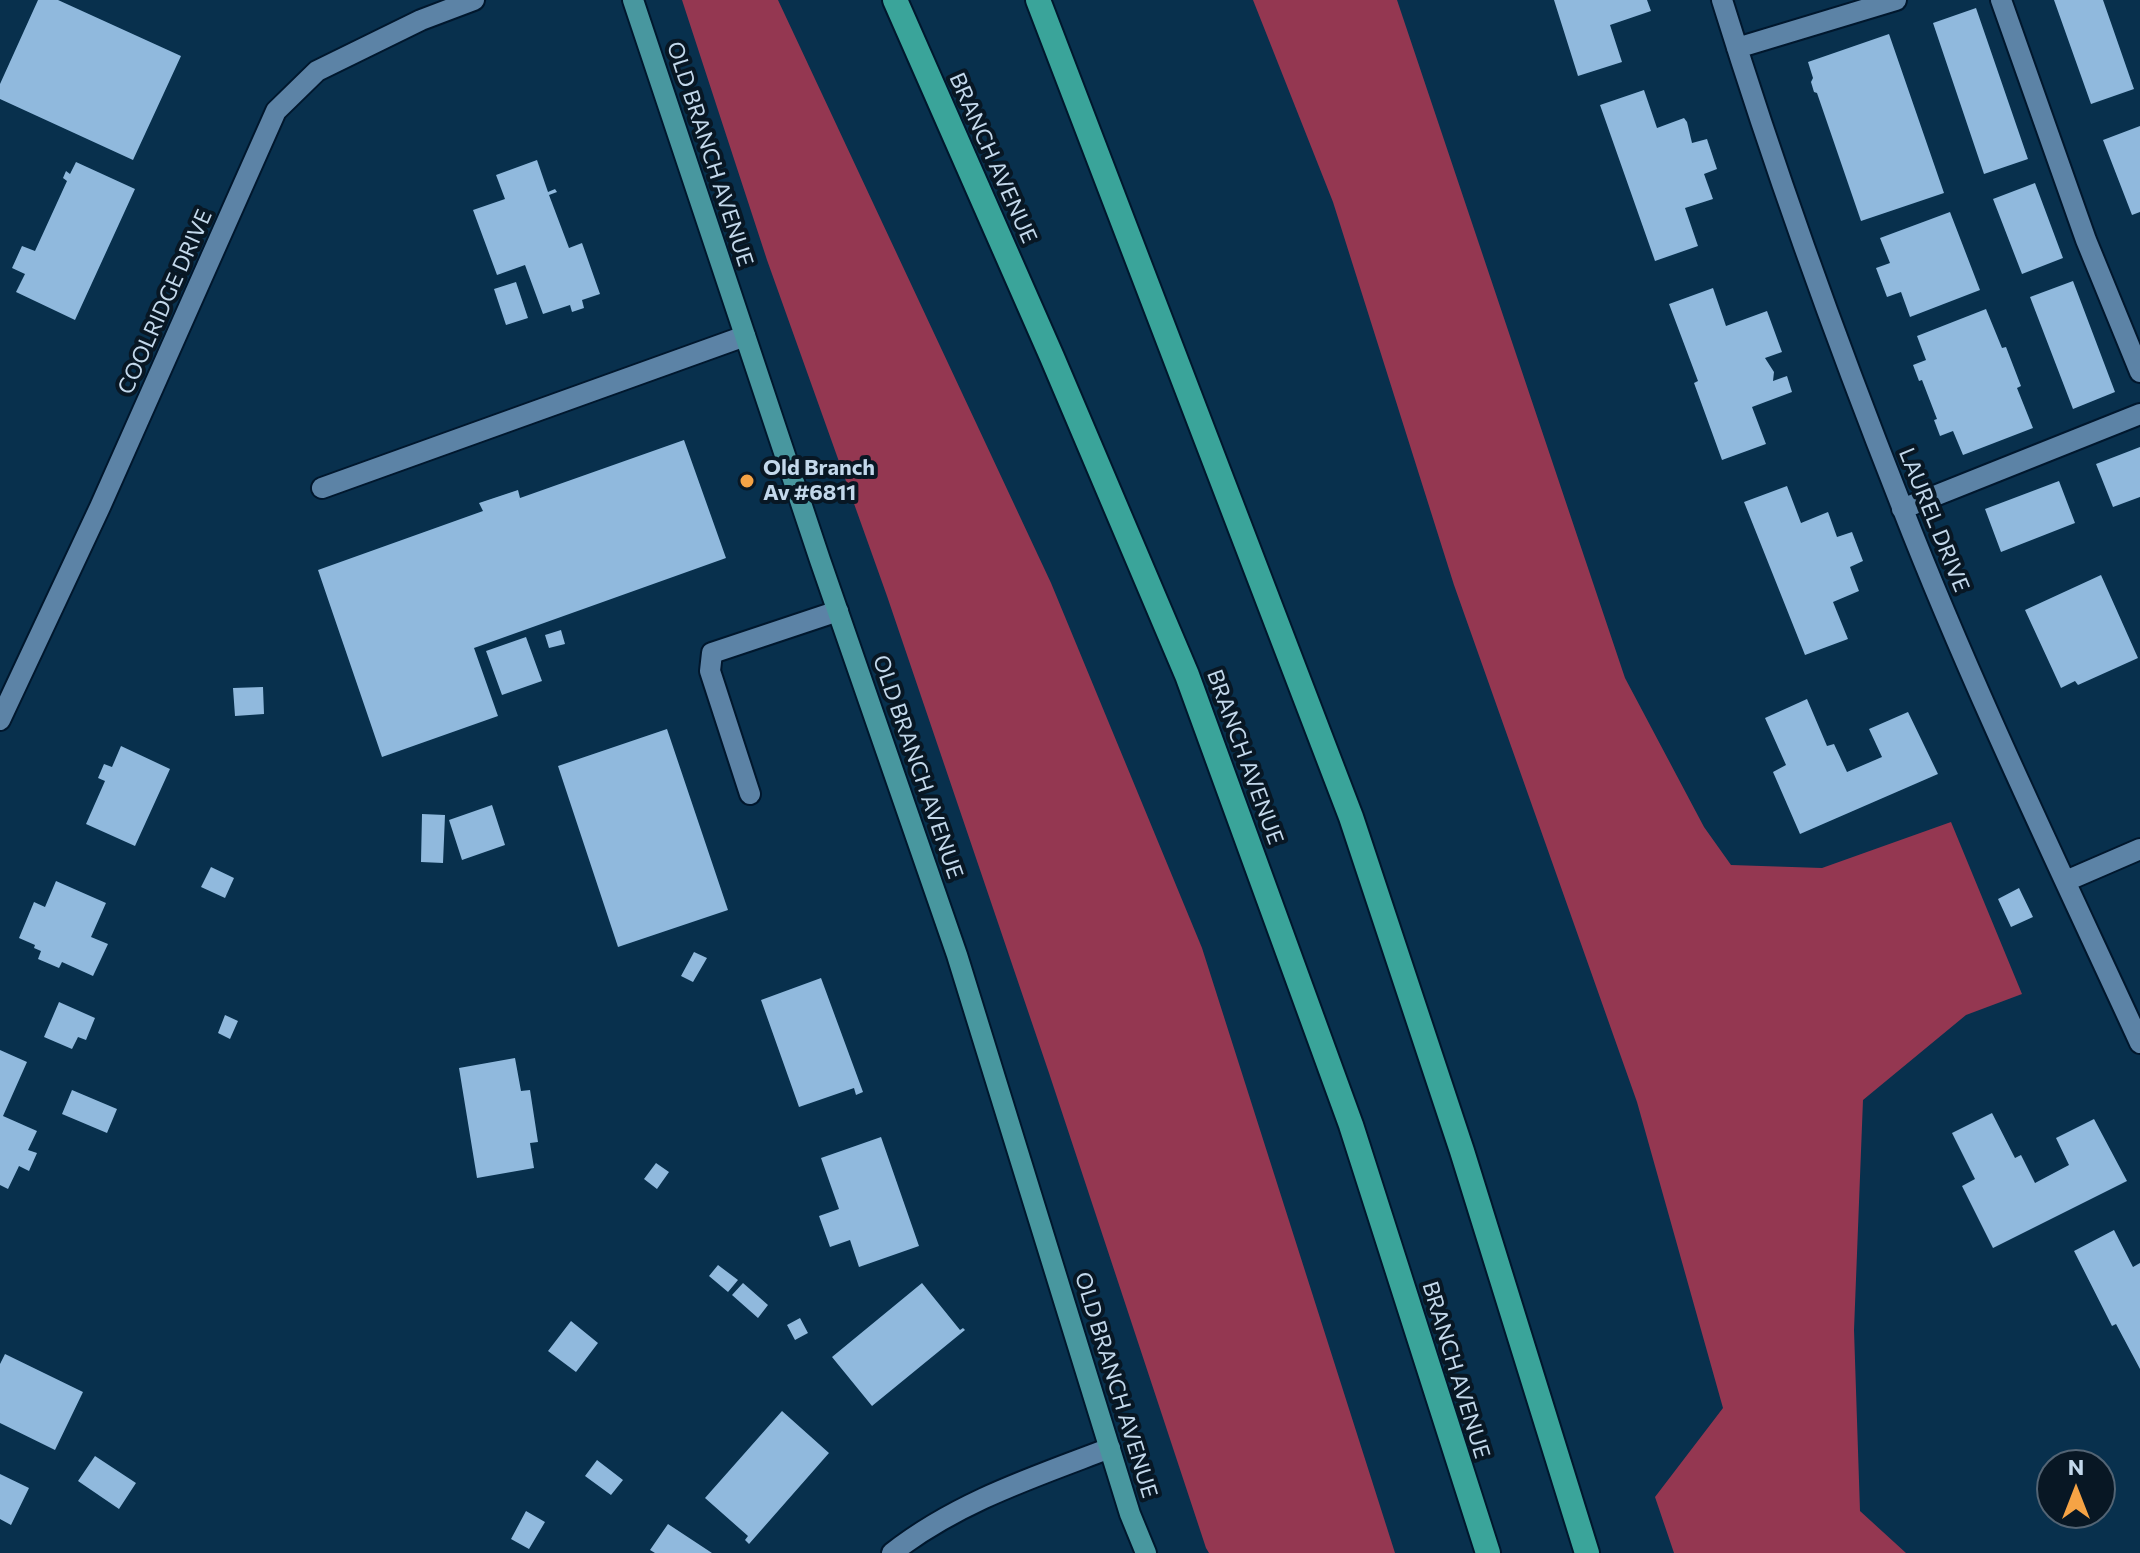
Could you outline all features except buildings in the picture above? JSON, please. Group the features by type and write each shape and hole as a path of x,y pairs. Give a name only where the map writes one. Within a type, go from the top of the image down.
{"highway":[{"name":"BRANCH AVENUE","path":"895,0 1187,675 1351,1125 1488,1553"},
{"path":"1038,0 1351,817 1462,1151 1587,1553"}],"main road":[{"name":"OLD BRANCH AVENUE","path":"633,0 957,955 1130,1514 1146,1553"}],"street":[{"name":"COOLRIDGE DRIVE","path":"0,720 100,507 276,111 317,71 421,20 474,0"},
{"name":"LAUREL DRIVE","path":"1722,0 1809,264 1902,509 2002,743 2140,1043"},
{"path":"1737,48 1896,0"},
{"path":"2001,0 2086,240 2140,372"},
{"path":"322,488 745,336"},
{"path":"1902,509 2140,414"},
{"path":"750,794 710,671 712,653 838,611"},
{"path":"2066,881 2140,849"},
{"path":"892,1553 919,1532 982,1497 1110,1448"}],"shaded area":[{"path":"682,0 778,0 1051,583 1202,948 1395,1553 1209,1553 1206,1548 1049,1073 887,596 767,260"},
{"path":"1253,0 1397,0 1625,678 1704,827 1731,865 1822,868 1951,822 2022,994 1966,1015 1863,1100 1854,1330 1860,1511 1906,1553 1674,1553 1655,1497 1723,1408 1637,1102 1454,585 1333,202"}],"place":[{"name":"Old Branch Av #6811","path":"747,481"}]}
